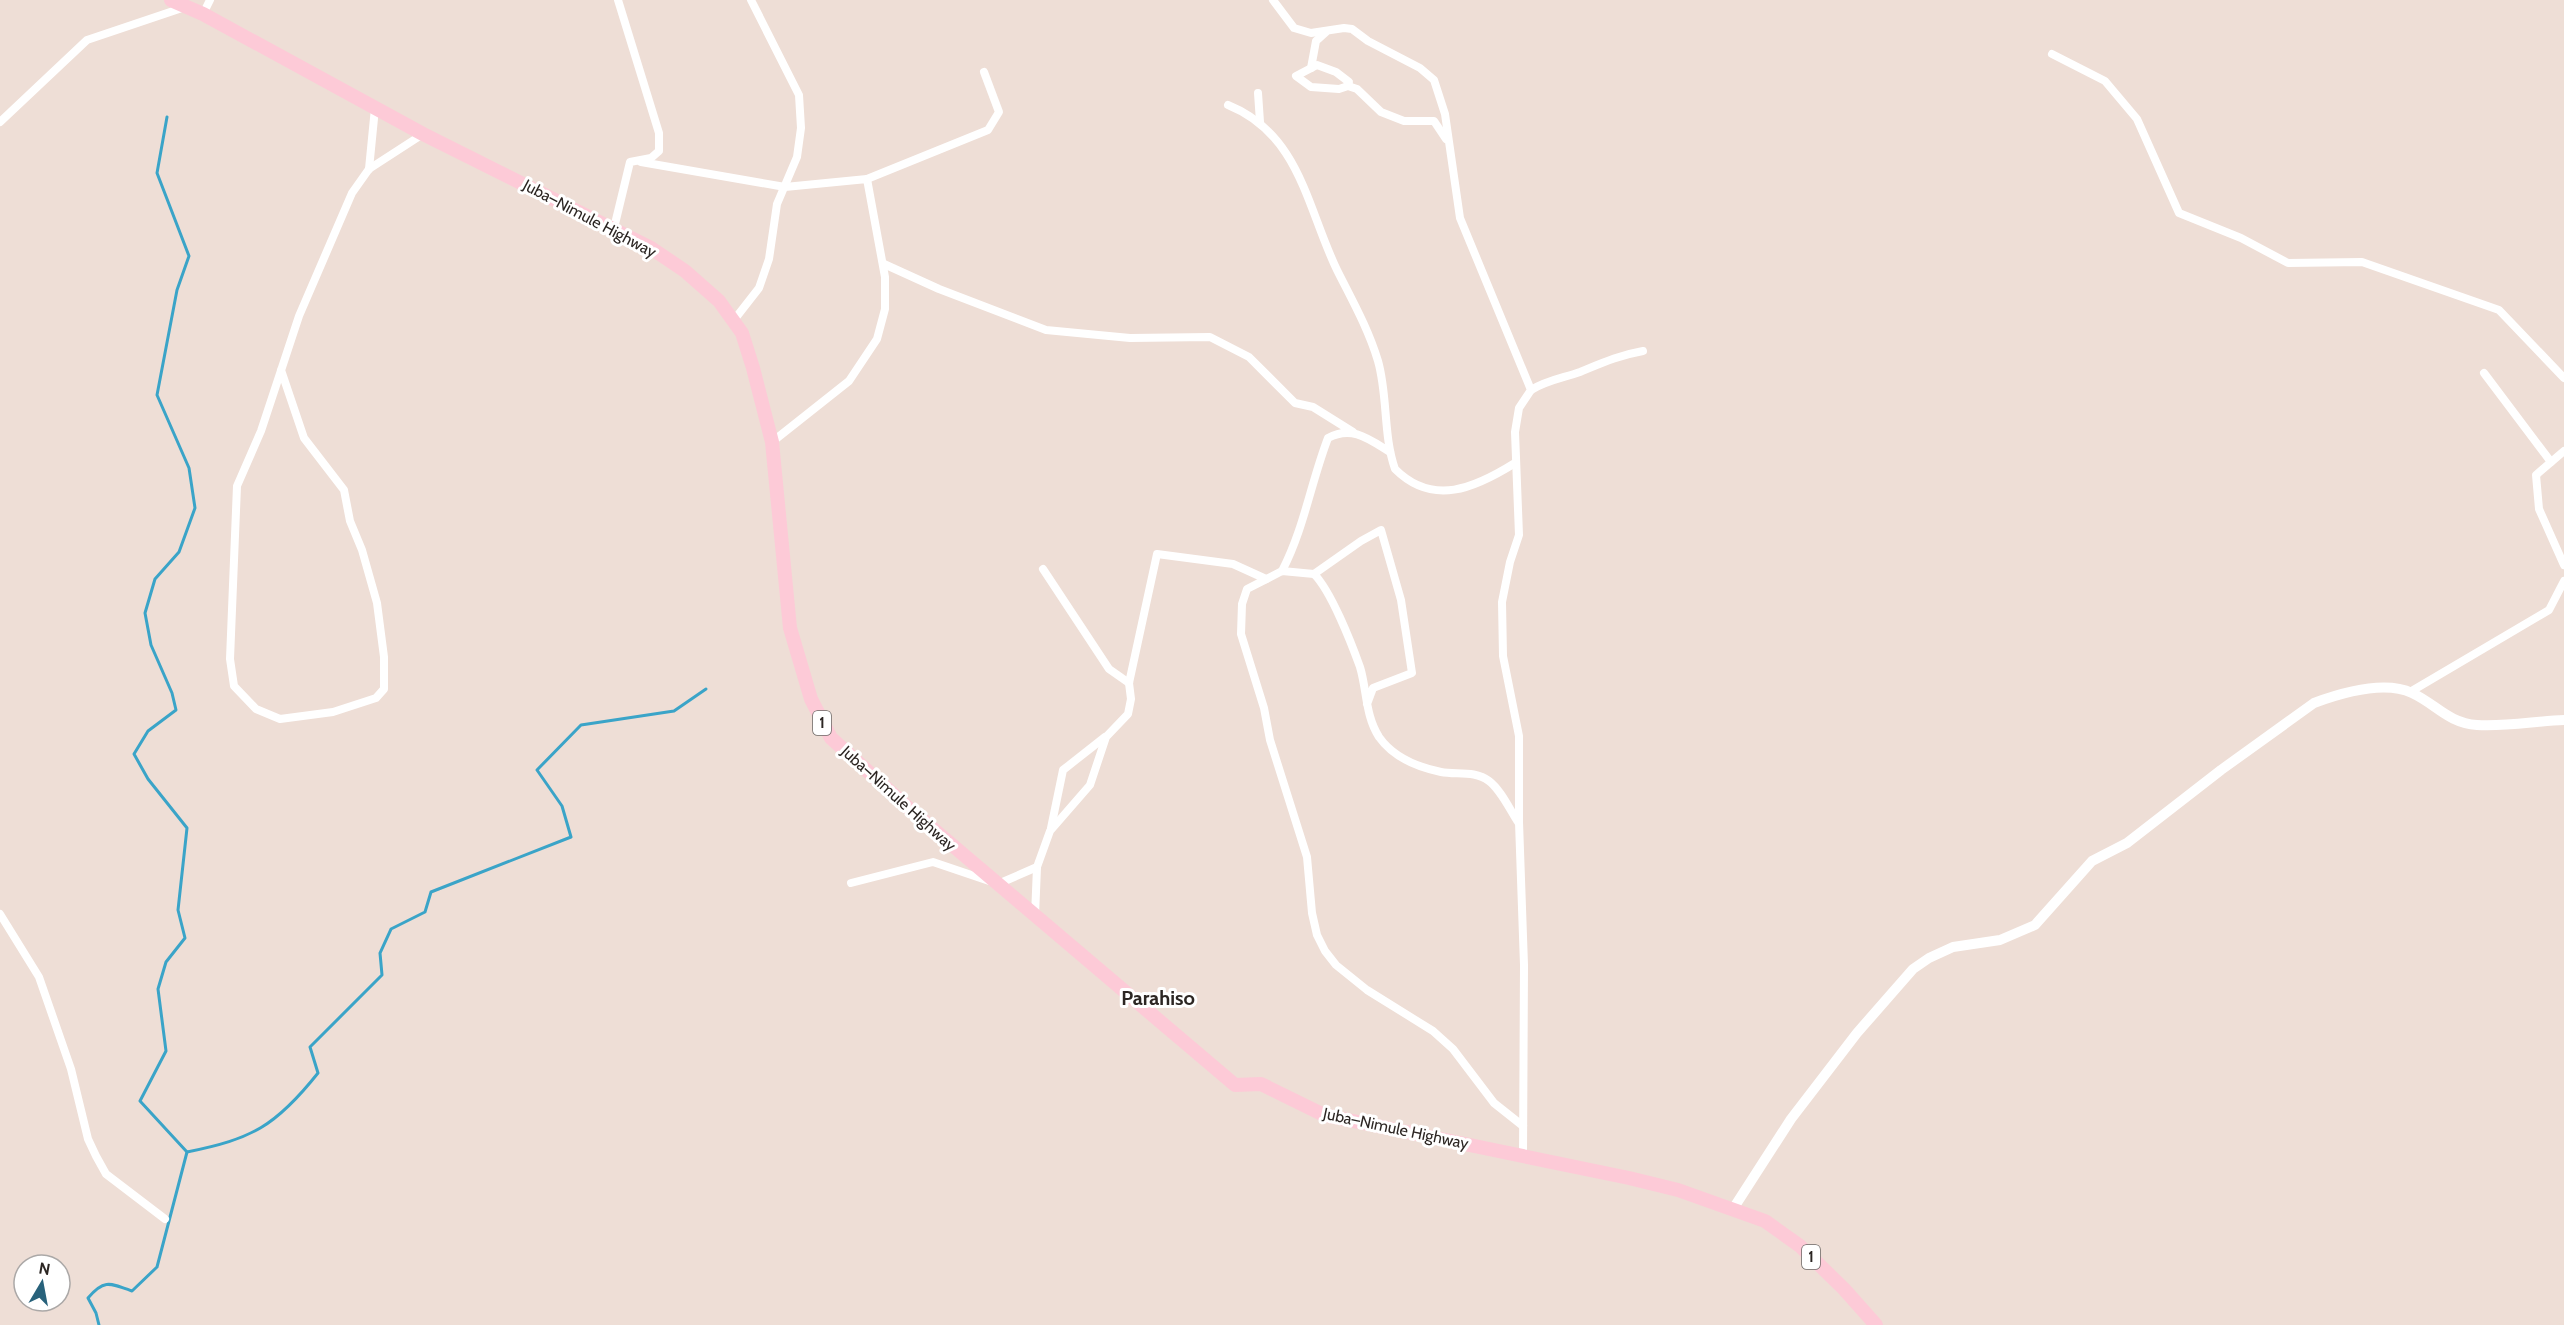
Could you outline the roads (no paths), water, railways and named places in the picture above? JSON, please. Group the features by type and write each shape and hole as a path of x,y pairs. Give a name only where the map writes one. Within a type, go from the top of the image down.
{"main road":[{"name":"Juba–Nimule Highway","path":"171,0 203,14 423,134 614,228 685,271 719,301 742,333 772,442 790,628 800,668 819,718 831,738 1035,916 1235,1085 1260,1084 1324,1115 1523,1155 1678,1190 1733,1209"},
{"name":"1","path":"1733,1209 1765,1221 1800,1246 1844,1289 1876,1325"}],"street":[{"path":"203,14 210,0"},
{"path":"618,0 659,133 659,152 641,162"},
{"path":"734,320 759,288 769,260 777,204 797,157 801,128 799,95 751,0"},
{"path":"1273,0 1294,28 1311,33 1344,27 1352,29 1368,42 1420,68 1434,80 1445,114 1460,219 1531,390"},
{"path":"0,122 87,40 185,7"},
{"path":"1311,68 1316,41 1327,31"},
{"path":"2052,54 2105,81 2137,119 2179,213 2241,238 2288,263 2362,262 2499,310 2564,378"},
{"path":"1348,86 1349,82 1323,66 1317,65 1296,76 1311,87 1339,89 1348,86 1365,94 1381,112 1404,121 1434,121 1449,144"},
{"path":"614,228 630,162 785,187 867,179 988,130 999,112 984,72"},
{"path":"1258,93 1260,122"},
{"path":"1228,105 1260,122 1294,164 1336,269 1363,317 1378,362 1386,400 1390,452 1395,469 1407,481 1420,487 1444,490 1465,489 1515,463"},
{"path":"369,169 375,108"},
{"path":"281,370 304,438 344,490 350,521 362,550 377,603 384,657 384,689 376,698 333,712 280,719 256,709 234,686 230,659 237,486 261,431 281,370 307,296 352,193 369,169 423,134"},
{"path":"772,442 849,381 877,339 885,309 884,264 867,179"},
{"path":"884,264 939,289 1046,330 1130,338 1210,337 1249,357 1295,403 1313,407 1390,452"},
{"path":"1523,1155 1524,965 1519,822 1519,736 1503,656 1503,603 1510,562 1519,535 1515,432 1519,408 1531,390 1543,382 1578,372 1612,357 1643,351"},
{"path":"2484,373 2551,462"},
{"path":"1282,571 1295,546 1313,478 1328,438 1339,432 1353,432"},
{"path":"2564,452 2535,475 2539,509 2564,565"},
{"path":"1367,704 1373,688 1412,673 1401,600 1381,530 1314,573 1282,571 1247,589 1242,604 1241,634 1264,708 1270,740 1307,857 1317,935 1336,965 1367,990 1433,1031 1453,1049 1494,1103 1523,1126"},
{"path":"1035,916 1036,867 1050,831 1063,770 1106,737 1128,714 1131,699 1129,683 1157,554 1233,564 1266,579"},
{"path":"1043,569 1109,669 1129,683"},
{"path":"1314,573 1325,585 1360,668 1367,704 1379,737 1403,760 1442,772 1463,772 1489,781 1519,822"},
{"path":"2410,692 2549,610 2564,581"},
{"path":"1733,1209 1791,1119 1857,1034 1913,969 1929,958 1953,947 2000,940 2035,925 2091,861 2127,843 2221,770 2314,704 2330,697 2379,688 2410,692 2450,719 2477,725 2564,720"},
{"path":"1050,831 1090,785 1106,737"},
{"path":"851,883 933,862 998,884 1036,867"},
{"path":"0,914 39,977 71,1069 88,1139 96,1156 106,1174 165,1219"}],"waterway":[{"path":"99,1325 88,1298 103,1285 108,1284 132,1291 157,1267 187,1152 140,1101 166,1051 158,989 166,962 185,938 178,910 187,828 148,779 134,754 148,731 176,710 172,693 151,645 145,613 155,579 179,552 195,508 189,468 157,395 177,290 189,256 157,173 167,117"},
{"path":"187,1152 229,1142 246,1135 261,1128 289,1106 318,1073 310,1047 382,975 380,953 391,929 425,912 431,892 571,837 562,806 537,770 581,725 674,711 706,689"}],"district":[{"name":"Parahiso","path":"1158,998"}]}
